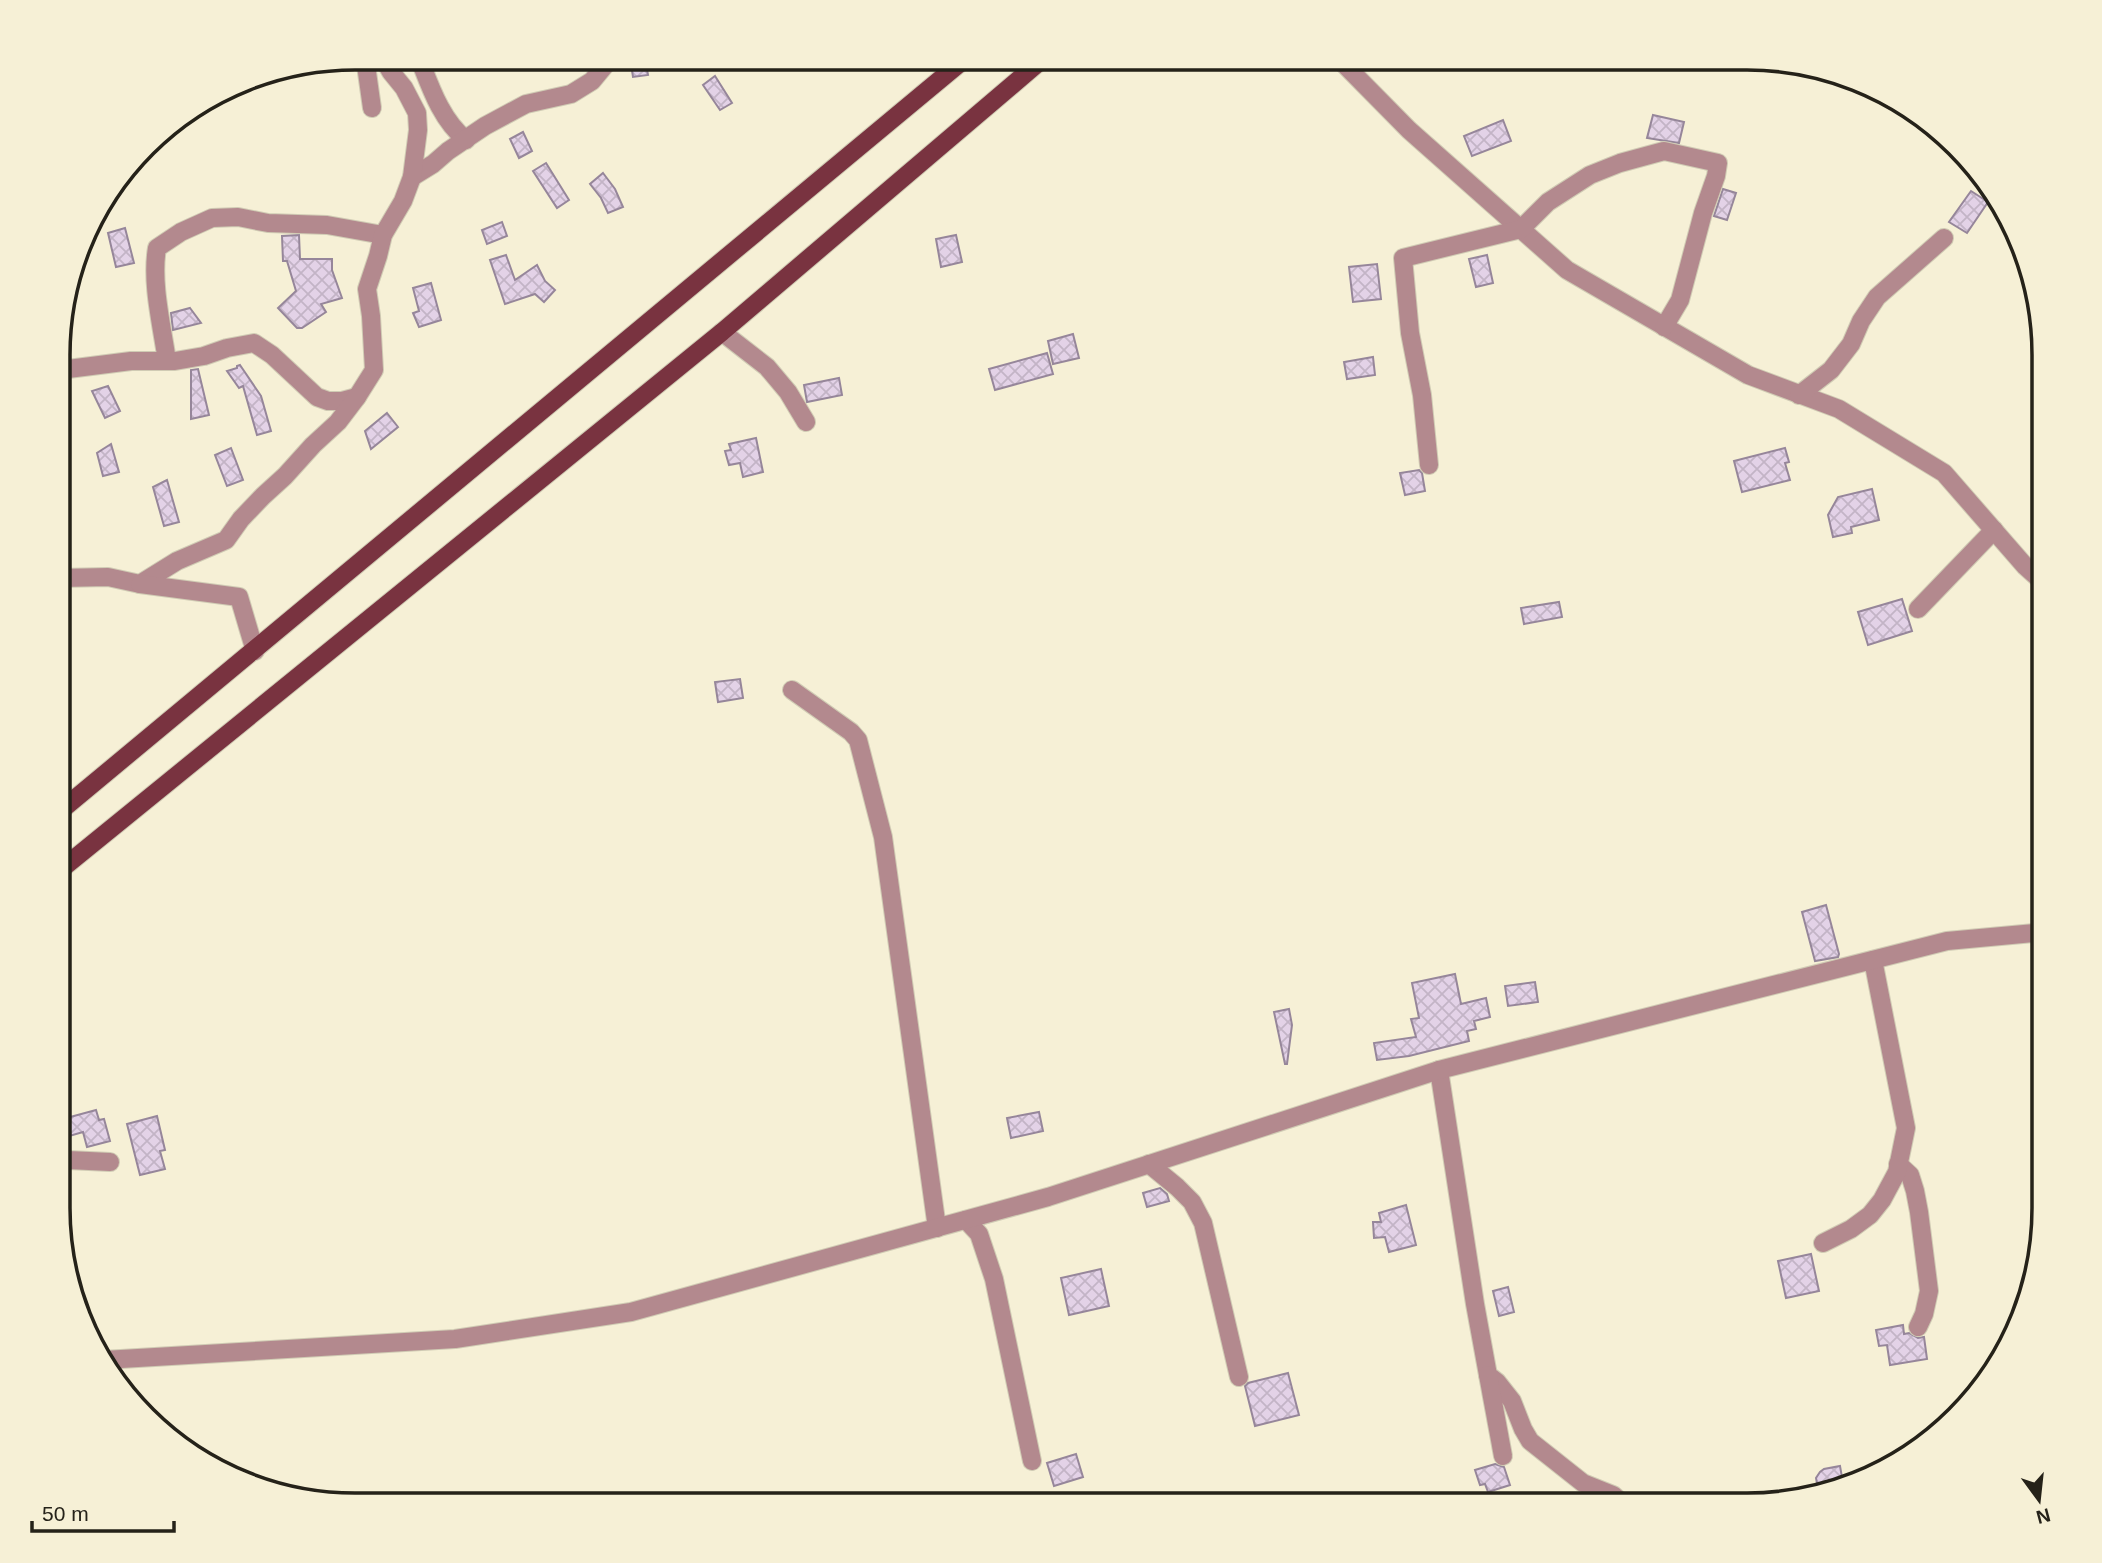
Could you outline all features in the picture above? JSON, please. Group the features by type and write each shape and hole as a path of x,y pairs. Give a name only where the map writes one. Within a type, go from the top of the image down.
{"main road":[{"path":"70,803 953,70"},
{"path":"70,862 722,332 1030,70"}],"street":[{"path":"367,70 372,108"},
{"path":"140,583 177,561 226,540 241,519 338,422 358,397 374,370 371,316 366,289 383,235 403,201 412,177 418,130 417,113 404,88 390,70"},
{"path":"424,70 436,101 466,140"},
{"path":"412,177 485,126 526,104 571,93 593,81 602,70"},
{"path":"1350,70 1409,130 1567,270 1748,375 1839,409 1944,473 2032,572"},
{"path":"1429,465 1422,396 1409,333 1403,258 1521,229 1548,202 1590,175 1620,163 1664,151 1718,163 1679,300 1664,327"},
{"path":"167,361 155,262 157,248 181,232 212,218 238,217 268,223 327,225 383,235"},
{"path":"1800,395 1831,370 1852,344 1861,321 1877,297 1944,238"},
{"path":"722,332 767,367 788,392 806,422"},
{"path":"70,369 204,356 254,343 272,355 317,397 328,401 342,401 358,397"},
{"path":"1918,609 1994,530"},
{"path":"70,578 108,577 239,597 255,651"},
{"path":"792,690 858,740 883,837 937,1228"},
{"path":"113,1359 455,1339 631,1312 1048,1197 1439,1070 1947,941 2032,933"},
{"path":"1823,1243 1851,1230 1870,1215 1893,1182 1906,1128 1873,960"},
{"path":"1439,1070 1475,1304 1503,1456"},
{"path":"70,1160 110,1162"},
{"path":"1149,1164 1192,1202 1203,1223 1239,1377"},
{"path":"1898,1164 1910,1175 1914,1191 1929,1291 1924,1314 1917,1327"},
{"path":"966,1220 979,1234 994,1279 1032,1461"},
{"path":"1488,1375 1512,1401 1530,1441 1583,1483 1608,1493"}],"building":[{"path":"632,70 647,70 648,75 633,77"},
{"path":"715,76 732,103 720,110 703,85"},
{"path":"1653,115 1684,122 1679,143 1647,138"},
{"path":"1503,120 1511,141 1472,156 1464,136"},
{"path":"523,132 532,151 519,158 510,139"},
{"path":"546,163 569,200 557,208 533,171"},
{"path":"603,173 615,189 623,207 608,213 590,184"},
{"path":"1723,189 1736,193 1727,220 1714,216"},
{"path":"1971,191 1988,202 1967,233 1949,222"},
{"path":"502,222 507,236 487,244 482,230"},
{"path":"125,228 134,263 116,267 108,233"},
{"path":"299,235 300,259 332,259 332,270 342,298 321,304 326,312 302,328 297,328 278,308 296,291 287,261 283,261 282,236"},
{"path":"956,235 962,262 941,267 936,239"},
{"path":"506,255 515,280 537,265 545,281 555,290 544,302 535,294 505,304 490,260"},
{"path":"1487,255 1493,283 1476,287 1469,259"},
{"path":"1377,264 1381,299 1353,302 1349,267"},
{"path":"431,283 441,320 419,327 413,313 419,311 413,288"},
{"path":"190,308 201,323 173,330 171,313"},
{"path":"1073,334 1079,358 1053,364 1048,341"},
{"path":"1047,353 1053,374 995,390 989,369"},
{"path":"1373,357 1375,375 1347,379 1344,362"},
{"path":"240,365 261,396 271,431 257,435 243,386 239,388 227,371"},
{"path":"198,369 209,415 191,419 191,370"},
{"path":"839,378 842,395 807,402 804,385"},
{"path":"108,386 120,411 105,418 92,391"},
{"path":"387,413 398,427 371,449 365,431"},
{"path":"756,438 763,472 743,477 740,463 729,465 725,451 731,450 729,444"},
{"path":"111,444 119,472 103,476 97,453"},
{"path":"231,448 243,480 227,486 215,455"},
{"path":"1785,448 1789,462 1785,463 1790,480 1742,492 1734,461"},
{"path":"1419,470 1425,491 1405,495 1400,473"},
{"path":"167,480 179,522 164,526 153,487"},
{"path":"1872,489 1879,520 1851,527 1852,533 1833,537 1828,515 1838,497"},
{"path":"1902,599 1912,631 1868,645 1858,612"},
{"path":"1559,602 1562,617 1524,624 1521,608"},
{"path":"740,679 743,698 718,702 715,682"},
{"path":"1826,905 1839,954 1838,957 1815,961 1802,912"},
{"path":"1455,974 1461,1004 1486,998 1490,1017 1474,1021 1476,1029 1467,1031 1469,1041 1409,1056 1377,1060 1374,1043 1416,1037 1411,1019 1419,1018 1412,983"},
{"path":"1535,982 1538,1002 1508,1006 1505,986"},
{"path":"1289,1009 1292,1025 1285,1064 1274,1012"},
{"path":"96,1110 99,1120 104,1119 110,1141 87,1147 83,1132 70,1136 70,1117"},
{"path":"1039,1112 1043,1131 1011,1138 1007,1118"},
{"path":"157,1116 165,1150 160,1151 165,1169 140,1175 127,1124"},
{"path":"1160,1188 1167,1194 1169,1201 1147,1207 1143,1193"},
{"path":"1406,1205 1416,1245 1389,1252 1385,1237 1374,1238 1373,1222 1381,1222 1379,1213"},
{"path":"1811,1254 1819,1291 1786,1298 1778,1261"},
{"path":"1101,1269 1109,1306 1069,1315 1061,1278"},
{"path":"1508,1287 1514,1312 1499,1316 1493,1291"},
{"path":"1903,1325 1904,1334 1924,1337 1927,1359 1890,1365 1887,1345 1879,1346 1876,1330"},
{"path":"1288,1373 1299,1415 1255,1426 1245,1386"},
{"path":"1076,1454 1083,1477 1054,1486 1047,1463"},
{"path":"1495,1464 1504,1467 1510,1485 1488,1492 1485,1484 1480,1485 1475,1470"},
{"path":"1840,1466 1842,1477 1817,1484 1816,1478 1824,1469"}]}
